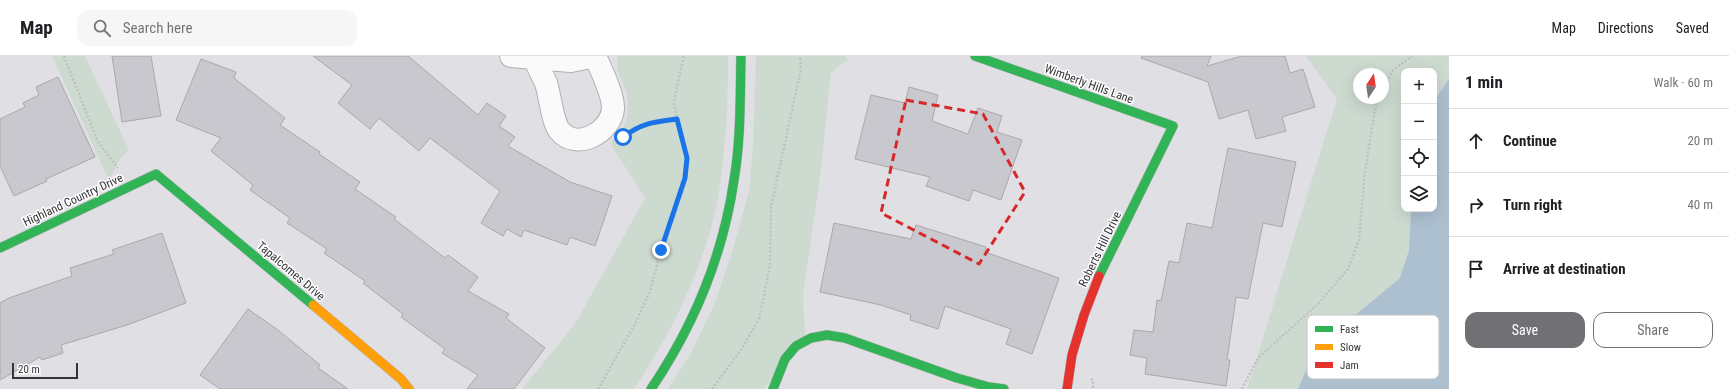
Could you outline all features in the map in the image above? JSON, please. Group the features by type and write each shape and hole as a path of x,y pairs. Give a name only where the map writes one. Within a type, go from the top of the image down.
{"street":[{"path":"512,56 571,60 595,56 612,99 613,109 609,120 603,129 594,136 582,139 570,137 559,130 554,118 552,105 545,82 534,58"},
{"path":"651,389 664,371 695,313 718,250 734,182 740,114 741,56"},
{"name":"Wimberly Hills Lane","path":"975,56 1173,126"},
{"name":"Roberts Hill Drive","path":"1067,389 1072,355 1084,315 1100,274 1173,126"},
{"name":"Highland Country Drive","path":"0,248 156,174"},
{"name":"Tapalcomes Drive","path":"156,174 400,379 409,389"},
{"path":"773,389 785,359 796,346 811,338 827,335 845,338 957,378 989,387 1004,389"}],"path":[{"path":"64,56 98,142 131,186"},
{"path":"598,389 635,324 650,292 667,228 685,178 687,158 674,104 684,56"},
{"path":"712,389 741,350 759,319 770,266 772,207 801,69 800,56"},
{"path":"1389,78 1393,70 1412,56"},
{"path":"1242,389 1258,358 1318,304 1348,269 1359,240 1365,172 1376,104"},
{"path":"623,137 636,127 652,122 677,119"}],"highlighted area":[{"path":"906,100 983,114 1025,192 979,264 881,213"}],"shaded area":[{"path":"52,56 85,56 129,150 120,159 109,180"},
{"path":"618,56 728,56 725,141 719,192 714,218 687,295 662,343 634,389 522,389 575,324 645,198 610,143 623,128 628,112 626,90 617,68"},
{"path":"756,56 844,56 848,59 831,73 819,185 803,294 805,337 764,389 668,389 690,355 714,305 732,253 749,191 753,149"},
{"path":"1306,56 1449,56 1449,79 1437,97 1437,68 1401,68 1401,212 1411,212 1409,250 1400,278 1355,315 1307,315 1307,368 1298,389 1247,389 1337,99"}],"water":[{"path":"1449,79 1449,389 1298,389 1307,368 1307,379 1439,379 1439,315 1355,315 1400,278 1409,250 1411,212 1437,212 1437,97"}],"building":[{"path":"112,56 151,56 161,116 122,122"},
{"path":"313,56 408,56 478,115 487,103 506,116 499,126 515,137 508,146 570,182 612,196 595,246 570,237 567,245 524,230 521,237 507,229 503,236 481,223 500,191 430,138 419,151 379,118 370,129 338,103 352,85"},
{"path":"1142,56 1211,56 1207,66 1242,56 1285,56 1290,73 1303,69 1315,107 1282,117 1286,131 1256,139 1248,110 1219,119 1208,82 1141,58"},
{"path":"201,59 236,72 234,78 285,118 280,125 320,152 319,154 360,182 355,189 396,217 394,219 445,258 448,255 478,277 468,291 509,314 506,318 545,348 514,389 467,389 478,375 442,353 445,349 401,317 403,314 363,283 365,281 324,253 327,249 287,223 290,218 250,190 253,185 211,151 221,138 176,120"},
{"path":"58,77 95,157 46,179 47,181 14,196 0,166 0,119 25,107 23,103 39,95 36,87"},
{"path":"909,87 938,95 932,121 968,134 978,108 1002,116 997,132 1022,140 1001,200 973,190 969,201 926,186 930,177 855,159 871,95 905,103"},
{"path":"1228,148 1296,162 1282,227 1263,223 1248,299 1236,297 1227,360 1230,360 1226,386 1145,374 1147,358 1130,355 1134,330 1153,332 1157,300 1161,301 1169,261 1179,263 1187,223 1212,228"},
{"path":"834,223 911,239 916,225 986,247 985,252 1059,278 1032,354 1006,344 1011,329 945,306 938,329 910,320 911,315 881,305 820,292"},
{"path":"162,233 186,303 127,325 61,345 63,353 42,360 40,357 0,380 0,303 9,298 72,276 70,268 114,254 112,250"},
{"path":"248,309 278,330 320,365 318,368 348,389 220,389 200,375"}],"traffic: fast":[{"path":"651,389 680,341 693,315 714,263 722,236 729,208 738,149 741,56"},
{"path":"975,56 1173,126 1099,276"},
{"path":"0,248 156,174 313,305"},
{"path":"773,389 785,359 796,346 811,338 827,335 845,338 957,378 989,387 1004,389"}],"traffic: slow":[{"path":"313,305 401,379 409,389"}],"traffic: jam":[{"path":"1067,389 1072,355 1084,315 1099,276"}],"route":[{"path":"623,137 636,127 652,122 677,119 687,158 685,178 667,228 661,250"}]}
